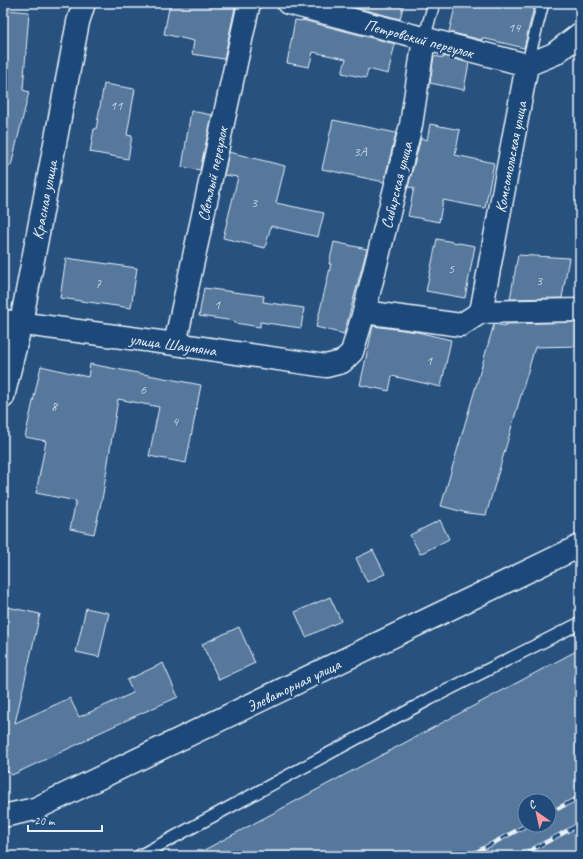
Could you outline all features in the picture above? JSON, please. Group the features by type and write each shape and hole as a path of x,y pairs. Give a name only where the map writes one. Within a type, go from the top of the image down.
{"street":[{"name":"Красная улица","path":"3,397 12,322 78,22 84,3"},
{"name":"Светлый переулок","path":"175,344 249,3"},
{"name":"Петровский переулок","path":"288,3 527,65"},
{"path":"527,65 554,54 580,34"},
{"name":"Сибирская улица","path":"342,362 352,352 364,312 411,125 424,39"},
{"name":"Комсомольская улица","path":"481,312 527,65"},
{"path":"364,312 461,325 481,312 580,310"},
{"name":"улица Шаумяна","path":"12,322 326,366 342,362"},
{"name":"Элеваторная улица","path":"3,816 35,809 580,546"}],"lane":[{"name":"Сибирская улица","path":"424,39 434,3"},
{"name":"Комсомольская улица","path":"527,65 542,3"},
{"path":"139,856 430,699 580,623"}],"building":[{"path":"170,3 236,3 224,59 192,54 194,41 164,34"},
{"path":"338,3 404,3 400,19"},
{"path":"456,3 535,3 524,48 449,32"},
{"path":"5,10 29,12 23,90 29,92 11,166 3,165 3,38"},
{"path":"295,20 302,20 395,44 388,74 368,69 366,78 342,73 346,59 313,52 309,67 287,63"},
{"path":"434,56 444,58 444,56 469,63 464,90 430,83"},
{"path":"104,84 135,89 127,135 132,136 128,159 90,152 94,129 96,129"},
{"path":"191,111 212,115 200,170 182,167"},
{"path":"333,120 396,133 384,182 322,169"},
{"path":"430,124 460,130 455,155 494,163 485,208 443,200 439,222 408,216 414,188 408,187 421,138 427,140"},
{"path":"229,152 285,166 276,203 324,213 318,237 271,226 265,248 223,238 238,177 224,175"},
{"path":"437,239 475,246 465,298 426,291"},
{"path":"334,242 367,249 344,334 316,327 331,264 329,264"},
{"path":"518,255 569,258 562,298 510,299"},
{"path":"66,258 137,268 131,308 60,298"},
{"path":"204,288 264,296 263,302 304,308 301,328 260,322 260,327 235,323 235,321 199,316"},
{"path":"580,322 580,346 535,347 486,515 467,513 441,506 494,324 506,326 506,324"},
{"path":"373,326 417,332 451,340 441,387 392,376 389,391 360,385"},
{"path":"90,364 201,385 186,463 149,456 159,407 118,399 103,494 94,534 70,529 76,501 36,493 46,441 25,437 41,366 88,377"},
{"path":"440,520 449,539 420,554 410,535"},
{"path":"373,550 385,574 367,582 356,558"},
{"path":"330,597 341,621 306,637 295,612"},
{"path":"3,606 40,614 15,723 70,698 79,717 133,693 127,680 163,663 178,697 12,775 3,768"},
{"path":"86,608 109,613 99,657 76,652"},
{"path":"239,627 255,663 219,680 202,644"},
{"path":"580,649 580,856 193,856"}],"railway":[{"path":"557,809 580,797"},
{"path":"520,856 580,824"},
{"path":"469,856 517,830"}]}
